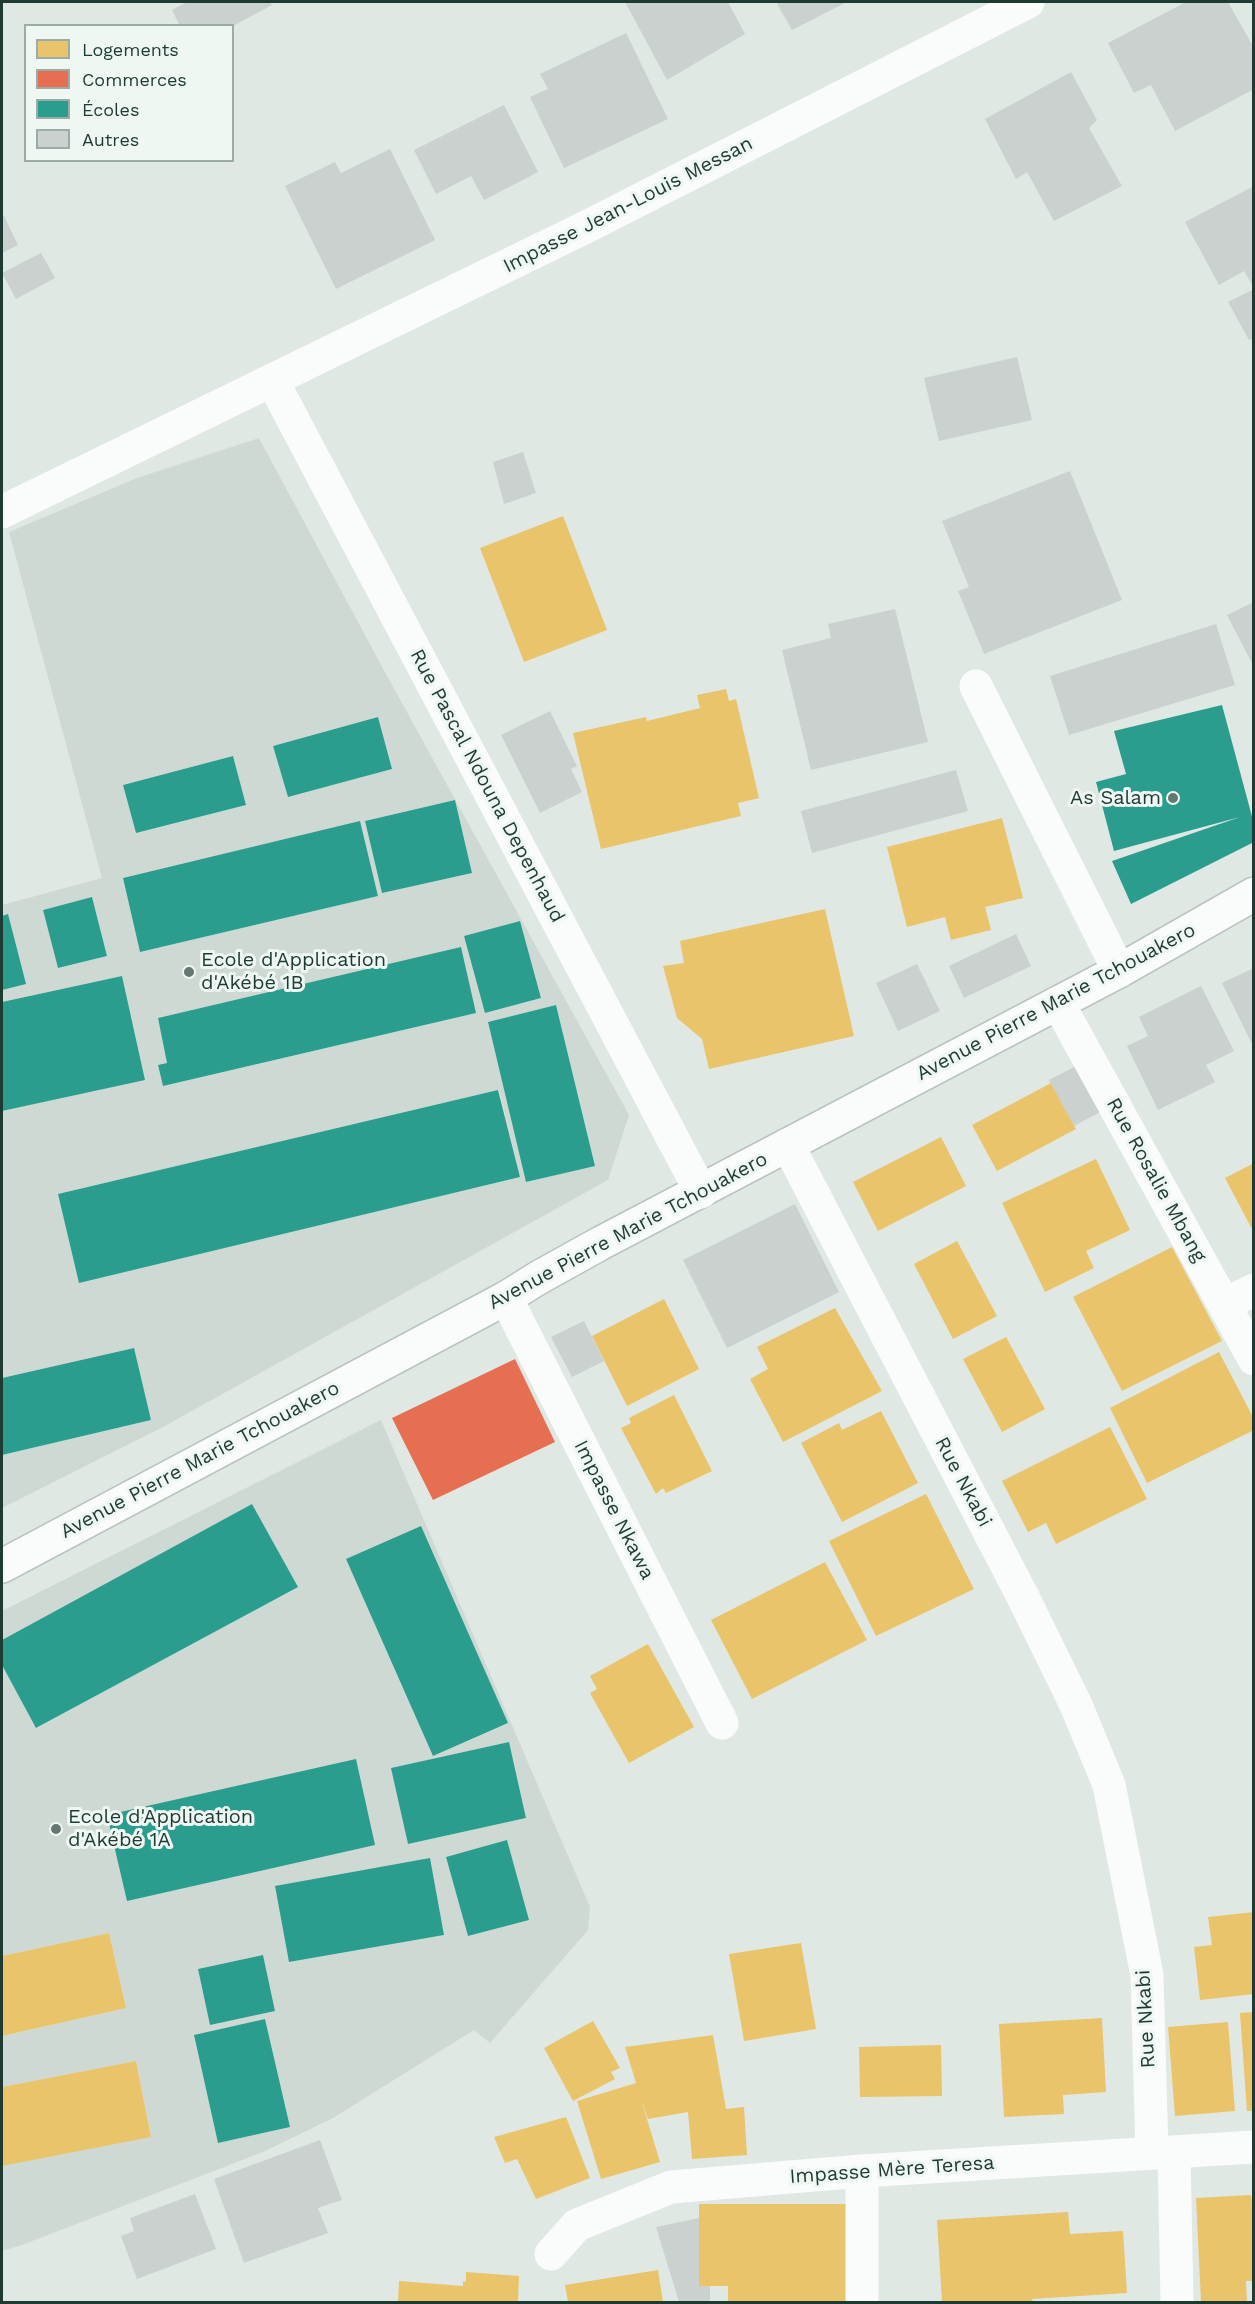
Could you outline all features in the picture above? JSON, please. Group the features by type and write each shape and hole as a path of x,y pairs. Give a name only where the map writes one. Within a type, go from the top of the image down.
{"street":[{"name":"Impasse Jean-Louis Messan","path":"2,512 586,227 1028,2"},
{"name":"Rue Pascal Ndouna Depenhaud","path":"272,380 701,1192"},
{"path":"976,686 1119,971"},
{"name":"Avenue Pierre Marie Tchouakero","path":"2,1566 506,1298 590,1249 1119,971 1254,894"},
{"name":"Rue Rosalie Mbang","path":"1058,1003 1239,1297 1254,1359"},
{"name":"Rue Nkabi","path":"788,1145 1018,1586 1076,1705 1109,1785 1147,1975 1176,2302"},
{"name":"Impasse Nkawa","path":"506,1298 722,1723"},
{"name":"Impasse Mère Teresa","path":"551,2254 577,2225 671,2187 862,2171 1254,2147"},
{"path":"862,2171 862,2302"}],"shaded area":[{"name":"Ecole d'Application d'Akébé 1B","path":"259,438 629,1115 608,1180 163,1427 2,1508 2,1455 151,1420 133,1348 2,1378 2,1111 145,1079 122,976 2,1002 2,990 25,984 7,915 2,916 2,905 102,878 9,532 137,478","holes":["378,717 392,769 288,797 273,746","233,756 246,805 136,833 123,785","455,800 472,873 382,893 365,821","360,822 378,896 140,952 123,878","92,897 107,956 58,968 43,910","520,921 541,998 486,1013 464,936","461,948 476,1013 163,1086 158,1065 167,1063 158,1018","556,1005 595,1165 527,1182 488,1022","499,1090 520,1177 80,1282 58,1194"]},
{"name":"Ecole d'Application d'Akébé 1A","path":"381,1420 590,1907 588,1930 490,2043 474,2030 333,2118 263,2152 2,2251 2,2166 151,2136 136,2061 2,2087 2,2036 126,2008 109,1933 2,1956 2,1665 37,1728 297,1586 252,1504 2,1640 2,1611","holes":["346,1559 507,1723 433,1756","509,1742 526,1818 408,1844 392,1768","507,1841 528,1920 468,1936 446,1857","430,1859 444,1935 290,1962 275,1887","263,1955 275,2011 210,2025 198,1969","265,2019 290,2127 218,2143 194,2036"]}],"building: Logements":[{"path":"563,516 607,630 524,662 480,548"},
{"path":"726,689 729,701 736,699 759,798 738,803 741,816 601,849 573,733 646,717 647,721 700,708 697,695"},
{"path":"1002,818 1023,898 985,907 991,930 951,940 945,917 907,927 887,847"},
{"path":"825,909 854,1036 709,1069 702,1039 677,1018 663,966 684,963 680,941"},
{"path":"1051,1083 1076,1129 997,1171 972,1125"},
{"path":"941,1137 966,1186 878,1231 853,1182"},
{"path":"1096,1159 1130,1230 1086,1251 1094,1268 1045,1292 1002,1203"},
{"path":"1254,1163 1254,1233 1225,1178"},
{"path":"957,1241 997,1316 953,1339 914,1264"},
{"path":"1172,1247 1222,1341 1122,1391 1073,1297"},
{"path":"664,1299 699,1369 627,1406 592,1336"},
{"path":"835,1308 882,1391 783,1442 750,1379 768,1369 757,1347"},
{"path":"1006,1337 1045,1409 1002,1432 963,1359"},
{"path":"1219,1352 1254,1419 1254,1430 1147,1483 1110,1408"},
{"path":"674,1395 712,1471 666,1493 663,1488 656,1494 621,1428 631,1423 629,1418"},
{"path":"881,1411 918,1483 842,1522 801,1443 839,1423 842,1430"},
{"path":"1110,1427 1147,1499 1056,1544 1046,1523 1028,1532 1002,1481"},
{"path":"926,1494 974,1589 876,1636 829,1541"},
{"path":"825,1562 867,1640 752,1699 711,1620"},
{"path":"648,1644 694,1727 629,1763 590,1693 597,1689 590,1676"},
{"path":"1254,1912 1254,1994 1200,2000 1194,1947 1212,1945 1208,1917"},
{"path":"109,1933 126,2008 2,2036 2,1956"},
{"path":"801,1943 816,2029 744,2041 729,1954"},
{"path":"1254,2012 1254,2111 1247,2111 1240,2013"},
{"path":"1102,2018 1106,2092 1063,2095 1064,2114 1004,2117 999,2024"},
{"path":"593,2021 620,2068 611,2072 615,2079 573,2101 544,2048"},
{"path":"1228,2022 1235,2111 1175,2116 1168,2027"},
{"path":"713,2035 726,2109 744,2107 747,2155 692,2159 688,2112 648,2119 641,2099 660,2162 601,2179 577,2101 636,2083 625,2047"},
{"path":"941,2045 942,2096 860,2097 859,2047"},
{"path":"136,2061 151,2137 2,2166 2,2087"},
{"path":"566,2117 590,2178 536,2199 517,2159 505,2163 494,2137"},
{"path":"1251,2195 1254,2220 1254,2281 1246,2281 1247,2302 1201,2302 1196,2198"},
{"path":"699,2204 851,2204 850,2302 728,2302 728,2286 699,2286"},
{"path":"1068,2212 1070,2234 1123,2231 1127,2293 1032,2299 1033,2302 942,2302 937,2220"},
{"path":"658,2270 663,2302 568,2302 565,2285"},
{"path":"466,2272 519,2276 518,2302 398,2302 399,2281 463,2286 463,2281 466,2282"}],"building: Commerces":[{"path":"515,1359 555,1442 433,1500 392,1418"}],"building: Écoles":[{"name":"As Salam","path":"1222,705 1254,824 1254,842 1131,904 1112,861 1240,817 1114,851 1096,782 1126,774 1114,731"},
{"path":"378,717 392,769 288,797 273,746"},
{"path":"233,756 246,805 136,833 123,785"},
{"path":"455,800 472,873 382,893 365,821"},
{"path":"360,821 378,896 140,952 123,878"},
{"path":"92,897 107,956 58,968 43,910"},
{"path":"8,914 26,984 2,990 2,916"},
{"path":"520,921 541,998 485,1013 464,936"},
{"path":"461,947 476,1013 163,1086 158,1065 167,1063 158,1018"},
{"path":"122,976 145,1080 2,1111 2,1002"},
{"path":"556,1005 595,1166 526,1182 488,1022"},
{"path":"498,1090 520,1177 79,1283 58,1194"},
{"path":"134,1348 151,1420 2,1455 2,1378"},
{"path":"252,1504 298,1587 36,1728 2,1665 2,1640"},
{"path":"421,1526 508,1723 433,1756 346,1559"},
{"path":"509,1742 526,1818 408,1844 391,1768"},
{"path":"356,1759 375,1845 127,1901 107,1815"},
{"path":"507,1840 529,1920 468,1936 446,1857"},
{"path":"430,1858 444,1935 289,1962 275,1886"},
{"path":"263,1955 275,2011 210,2025 198,1969"},
{"path":"265,2019 290,2127 218,2143 194,2035"}],"building: Autres":[{"path":"187,2 270,2 272,5 234,25 179,24 172,10"},
{"path":"625,2 728,2 745,34 667,80"},
{"path":"776,2 847,2 792,30"},
{"path":"1183,2 1228,2 1254,48 1254,89 1175,131 1151,85 1134,93 1108,43"},
{"path":"626,33 668,119 564,168 530,97 548,89 540,74"},
{"path":"1071,72 1097,120 1089,128 1122,186 1054,221 1027,172 1016,179 985,119"},
{"path":"504,105 538,172 484,200 471,176 436,194 414,150"},
{"path":"390,149 435,240 336,289 285,186 335,162 341,173"},
{"path":"1254,186 1254,288 1244,271 1219,285 1185,222"},
{"path":"2,212 18,245 2,253"},
{"path":"41,253 55,278 16,299 2,273"},
{"path":"1254,289 1254,338 1249,340 1228,302"},
{"path":"1017,357 1032,420 939,441 924,378"},
{"path":"523,452 536,493 504,504 493,462"},
{"path":"1070,471 1122,600 984,654 958,591 969,587 942,521"},
{"path":"1254,602 1254,667 1227,615"},
{"path":"895,609 928,742 811,770 782,650 831,638 828,624"},
{"path":"1216,624 1235,685 1069,735 1050,676"},
{"path":"550,711 577,766 571,769 582,792 540,813 501,735"},
{"path":"956,770 968,811 812,853 801,811"},
{"path":"1016,934 1031,966 964,998 949,966"},
{"path":"917,964 940,1011 898,1031 876,983"},
{"path":"1254,968 1254,1048 1222,983"},
{"path":"1201,986 1234,1051 1206,1065 1215,1082 1158,1110 1127,1046 1148,1036 1139,1017"},
{"path":"1076,1066 1100,1112 1074,1126 1049,1080"},
{"path":"795,1204 839,1292 727,1348 683,1260"},
{"path":"584,1321 604,1361 572,1377 551,1337"},
{"path":"320,2140 342,2200 318,2208 328,2233 244,2263 214,2179"},
{"path":"195,2194 216,2249 137,2279 121,2236 134,2231 130,2218"},
{"path":"699,2218 699,2286 710,2286 710,2302 679,2302 656,2227"}],"place":[{"name":"As Salam","path":"1173,798"},
{"name":"Ecole d'Application d'Akébé 1B","path":"189,972"},
{"name":"Ecole d'Application d'Akébé 1A","path":"56,1829"}]}
